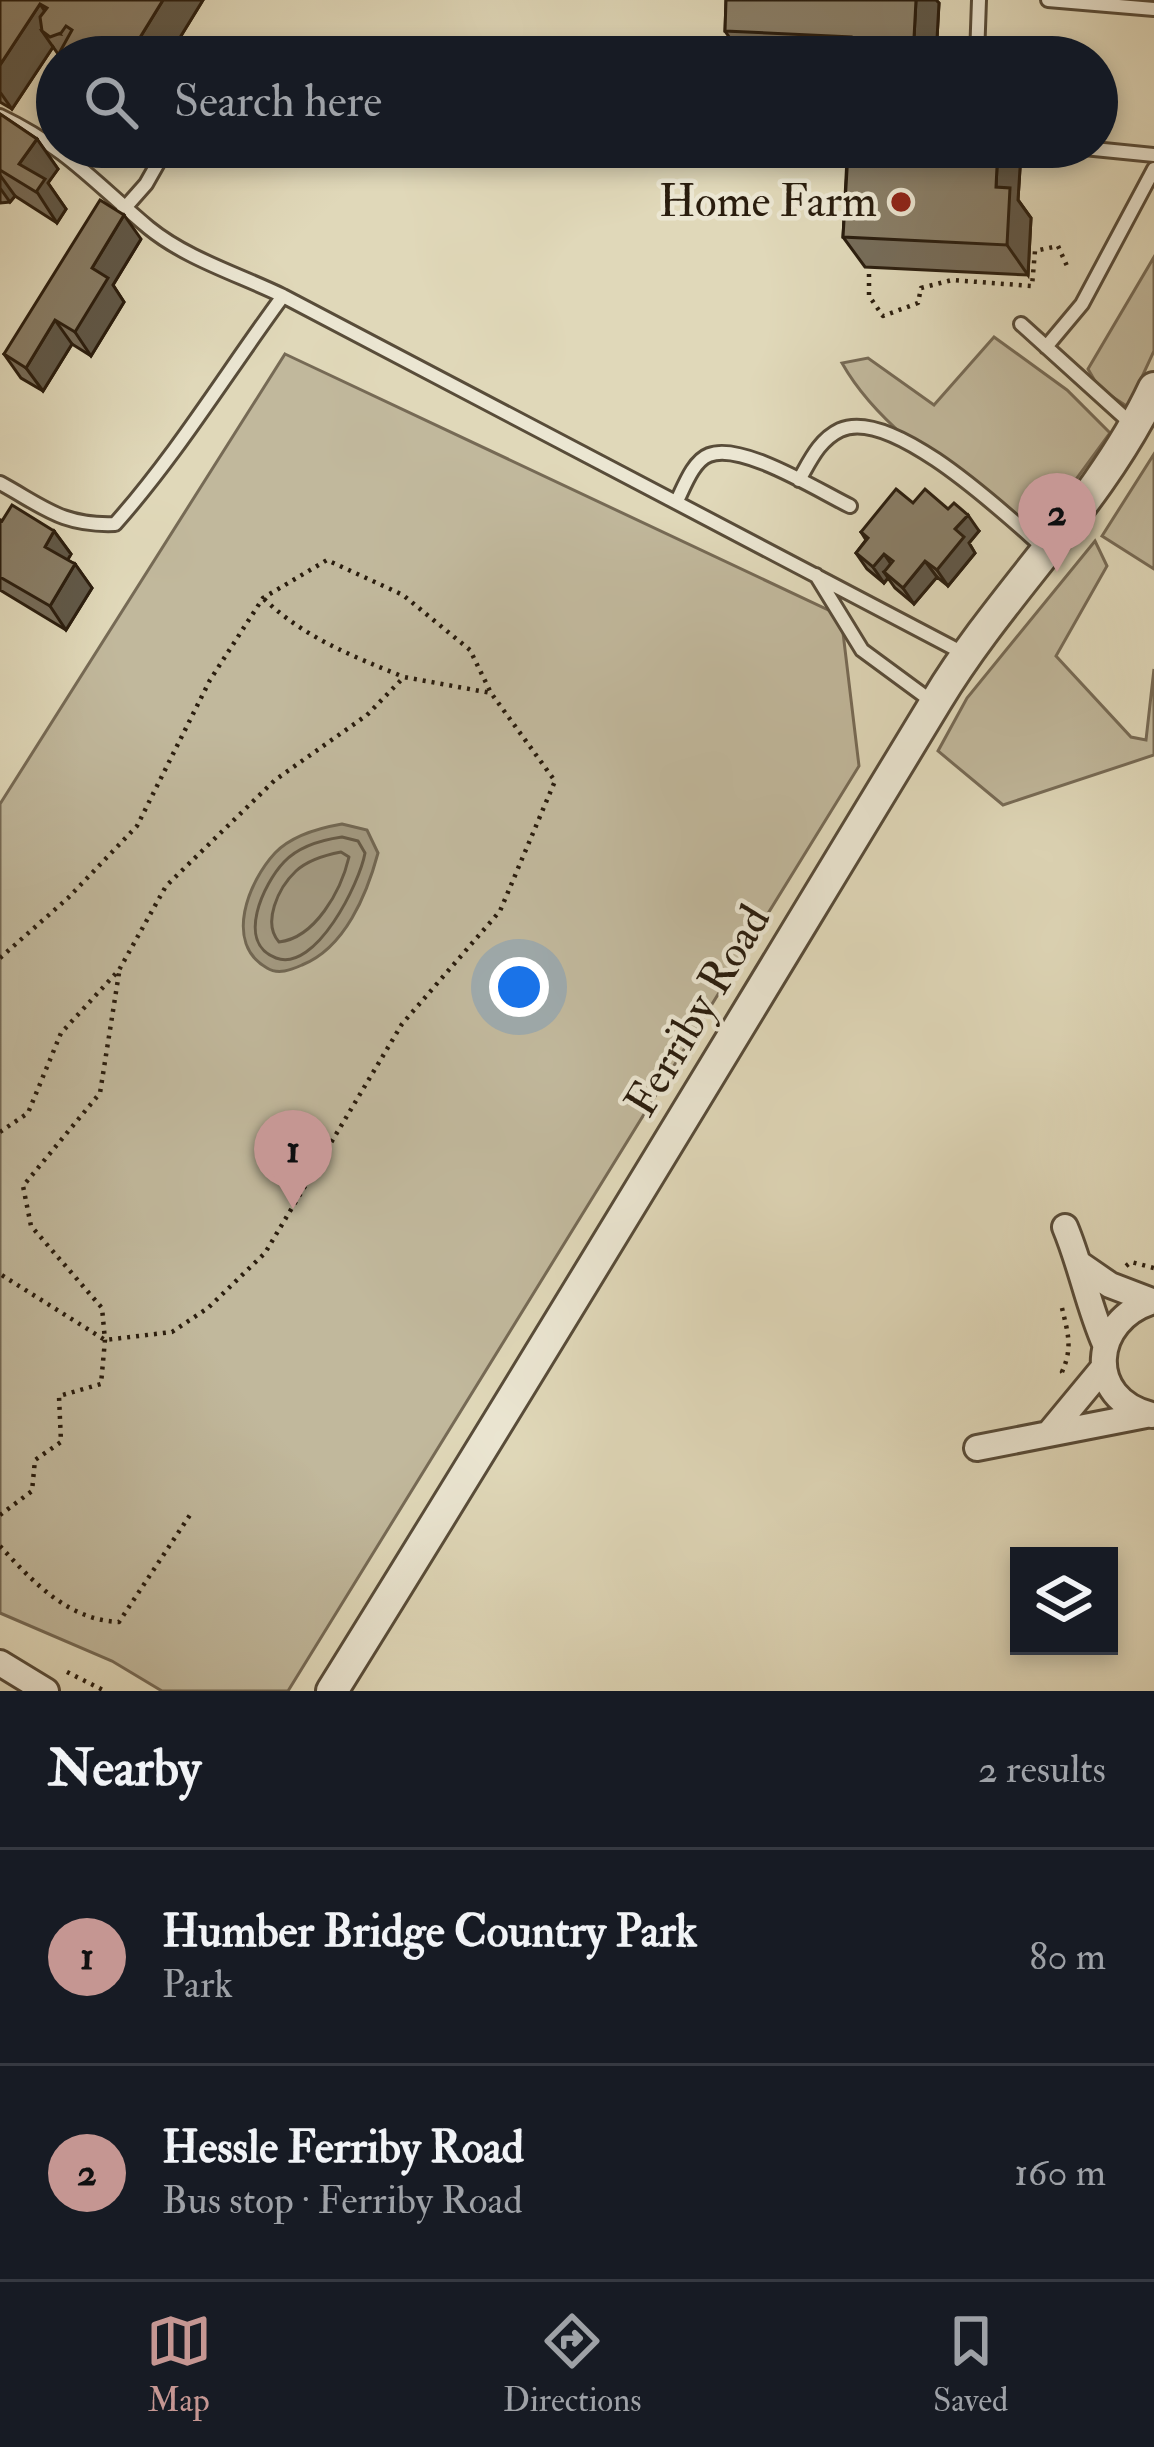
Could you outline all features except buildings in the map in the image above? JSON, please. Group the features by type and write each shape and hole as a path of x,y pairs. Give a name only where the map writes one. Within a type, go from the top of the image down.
{"street":[{"name":"Ferriby Road","path":"332,1691 965,654 1136,428 1154,388"},
{"path":"1065,1227 1081,1265 1111,1388 1126,1405 1150,1415"},
{"path":"1081,1265 1110,1285 1153,1301"},
{"path":"1051,1431 1104,1355 1114,1324 1131,1308 1153,1301"},
{"path":"977,1448 1150,1415"},
{"path":"0,1663 46,1691"}],"lane":[{"path":"978,36 980,0"},
{"path":"1048,0 1154,9"},
{"path":"0,116 36,136"},
{"path":"1118,151 1154,155"},
{"path":"84,168 150,229 176,245 284,296 965,654"},
{"path":"114,219 155,168"},
{"path":"1046,347 1082,304 1154,169"},
{"path":"0,482 49,514 81,525 115,524 186,437 235,360 284,296"},
{"path":"1021,324 1136,428"},
{"path":"799,480 823,440 845,427 889,431 985,495 1045,549"},
{"path":"676,501 707,455 743,455 850,506"},
{"path":"816,574 862,650 934,704"}],"path":[{"path":"869,274 869,296 883,316 918,303 921,288 952,280 1032,286 1036,251 1058,246 1067,266"},
{"path":"0,958 68,898 137,826 210,680 263,598 327,560 403,595 470,650 491,693 555,781 500,911 402,1024 265,1253 208,1308 172,1332 105,1340 0,1274"},
{"path":"263,598 290,624 322,643 404,677 491,693"},
{"path":"0,1132 28,1114 61,1033 119,970 166,886 275,780 367,715 404,677"},
{"path":"0,1515 32,1491 35,1460 61,1442 59,1396 101,1384 102,1308 31,1226 23,1186 100,1093 119,970"},
{"path":"0,1546 38,1588 94,1621 119,1622 190,1515"}],"shaded area":[{"path":"1154,257 1154,351 1128,407 1099,388 1088,369"},
{"path":"994,337 1067,390 1110,433 1036,534 904,436 859,389 842,363 868,358 934,405"},
{"path":"285,354 841,616 859,766 288,1691 162,1691 112,1661 0,1613 0,804"},
{"path":"1154,454 1154,569 1102,536"},
{"path":"1095,541 1107,566 1056,656 1131,737 1146,740 1154,669 1154,755 1003,805 938,751 967,698"}],"water":[{"path":"342,824 367,830 378,853 352,918 317,957 284,971 267,968 254,957 243,928 257,879 289,841"}],"place":[{"name":"Home Farm","path":"901,202"},
{"name":"Hessle Ferriby Road","path":"1057,572"},
{"name":"Humber Bridge Country Park","path":"293,1209"}]}
